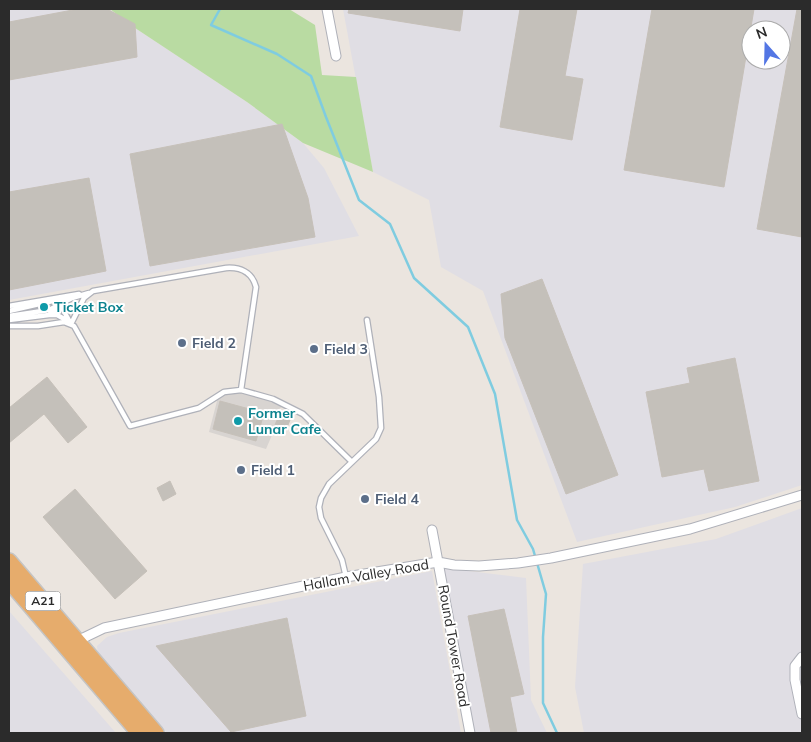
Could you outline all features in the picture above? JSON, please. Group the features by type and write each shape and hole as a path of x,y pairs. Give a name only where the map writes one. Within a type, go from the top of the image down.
{"highway":[{"name":"A21","path":"9,561 73,650 139,733"},
{"name":"A21","path":"9,581 73,650 156,733"}],"street":[{"path":"327,9 336,56"},
{"name":"Hallam Valley Road","path":"73,650 104,628 346,577 438,562 479,566 551,558 690,529 802,495"},
{"name":"Round Tower Road","path":"432,530 470,733"},
{"path":"802,657 795,666 795,680 802,714"}],"lane":[{"path":"9,311 93,291 226,268 235,268 247,272 254,280 256,293 241,390"},
{"path":"9,320 49,312 60,308 72,298 93,291"},
{"path":"9,306 54,301 93,291"},
{"path":"71,324 84,298 93,291"},
{"path":"47,301 60,308"},
{"path":"54,301 71,324"},
{"path":"9,316 49,312 62,316 71,324 77,330 130,426 199,408 224,392 241,390 273,399 304,414 352,462"},
{"path":"346,577 342,560 320,518 319,507 327,487 376,439 381,428 378,390 367,320"},
{"path":"9,326 38,326 64,322 71,324"}],"shaded area":[{"path":"9,9 109,9 247,102 303,143 324,168 359,236 9,300"},
{"path":"343,9 802,9 802,485 735,507 577,542 483,291 441,267 429,200 373,172"},
{"path":"236,390 286,404 275,412 272,418 277,421 266,449 209,432 217,401 215,397","holes":["220,402 264,413 256,440 213,429"]},
{"path":"802,508 802,733 584,733 575,687 583,564 716,539"},
{"path":"443,568 526,578 531,700 547,733 474,733"},
{"path":"432,571 461,733 167,733 98,655 97,646 107,637 119,633"},
{"path":"9,611 116,733 9,733"}],"green space":[{"path":"110,9 289,9 315,25 322,75 356,77 373,172 303,143 247,102 129,24"}],"building":[{"path":"78,9 107,9 135,24 137,57 9,80 9,22"},
{"path":"349,9 463,9 460,31 348,13"},
{"path":"520,9 577,9 565,76 583,79 572,140 500,127"},
{"path":"652,9 754,9 752,20 741,20 741,70 744,70 724,187 624,170"},
{"path":"797,9 802,9 802,237 757,229 786,70 791,70 791,42"},
{"path":"282,124 308,198 315,237 150,266 130,154"},
{"path":"89,178 106,271 9,290 9,192"},
{"path":"542,279 618,475 566,494 505,338 501,294"},
{"path":"735,358 759,481 709,491 704,469 662,477 646,392 690,383 687,368"},
{"path":"47,377 87,427 68,443 44,414 9,443 9,408"},
{"name":"Former Lunar Cafe","path":"220,401 264,413 256,441 213,429"},
{"path":"279,415 290,420 284,435 273,430"},
{"path":"170,481 176,494 163,501 157,488"},
{"path":"75,489 147,571 115,599 43,517"},
{"path":"504,609 524,694 510,697 517,733 491,733 468,616"},
{"path":"287,618 306,716 231,732 156,646"}],"waterway":[{"path":"220,9 211,25 277,54 311,76 359,200 390,224 414,278 468,327 495,394 517,520 533,549 546,594 543,637 543,703 557,733"}],"place":[{"name":"Ticket Box","path":"44,307"},
{"name":"Field 2","path":"182,343"},
{"name":"Field 3","path":"314,349"},
{"name":"Former Lunar Cafe","path":"238,421"},
{"name":"Field 1","path":"241,470"},
{"name":"Field 4","path":"365,499"}]}
